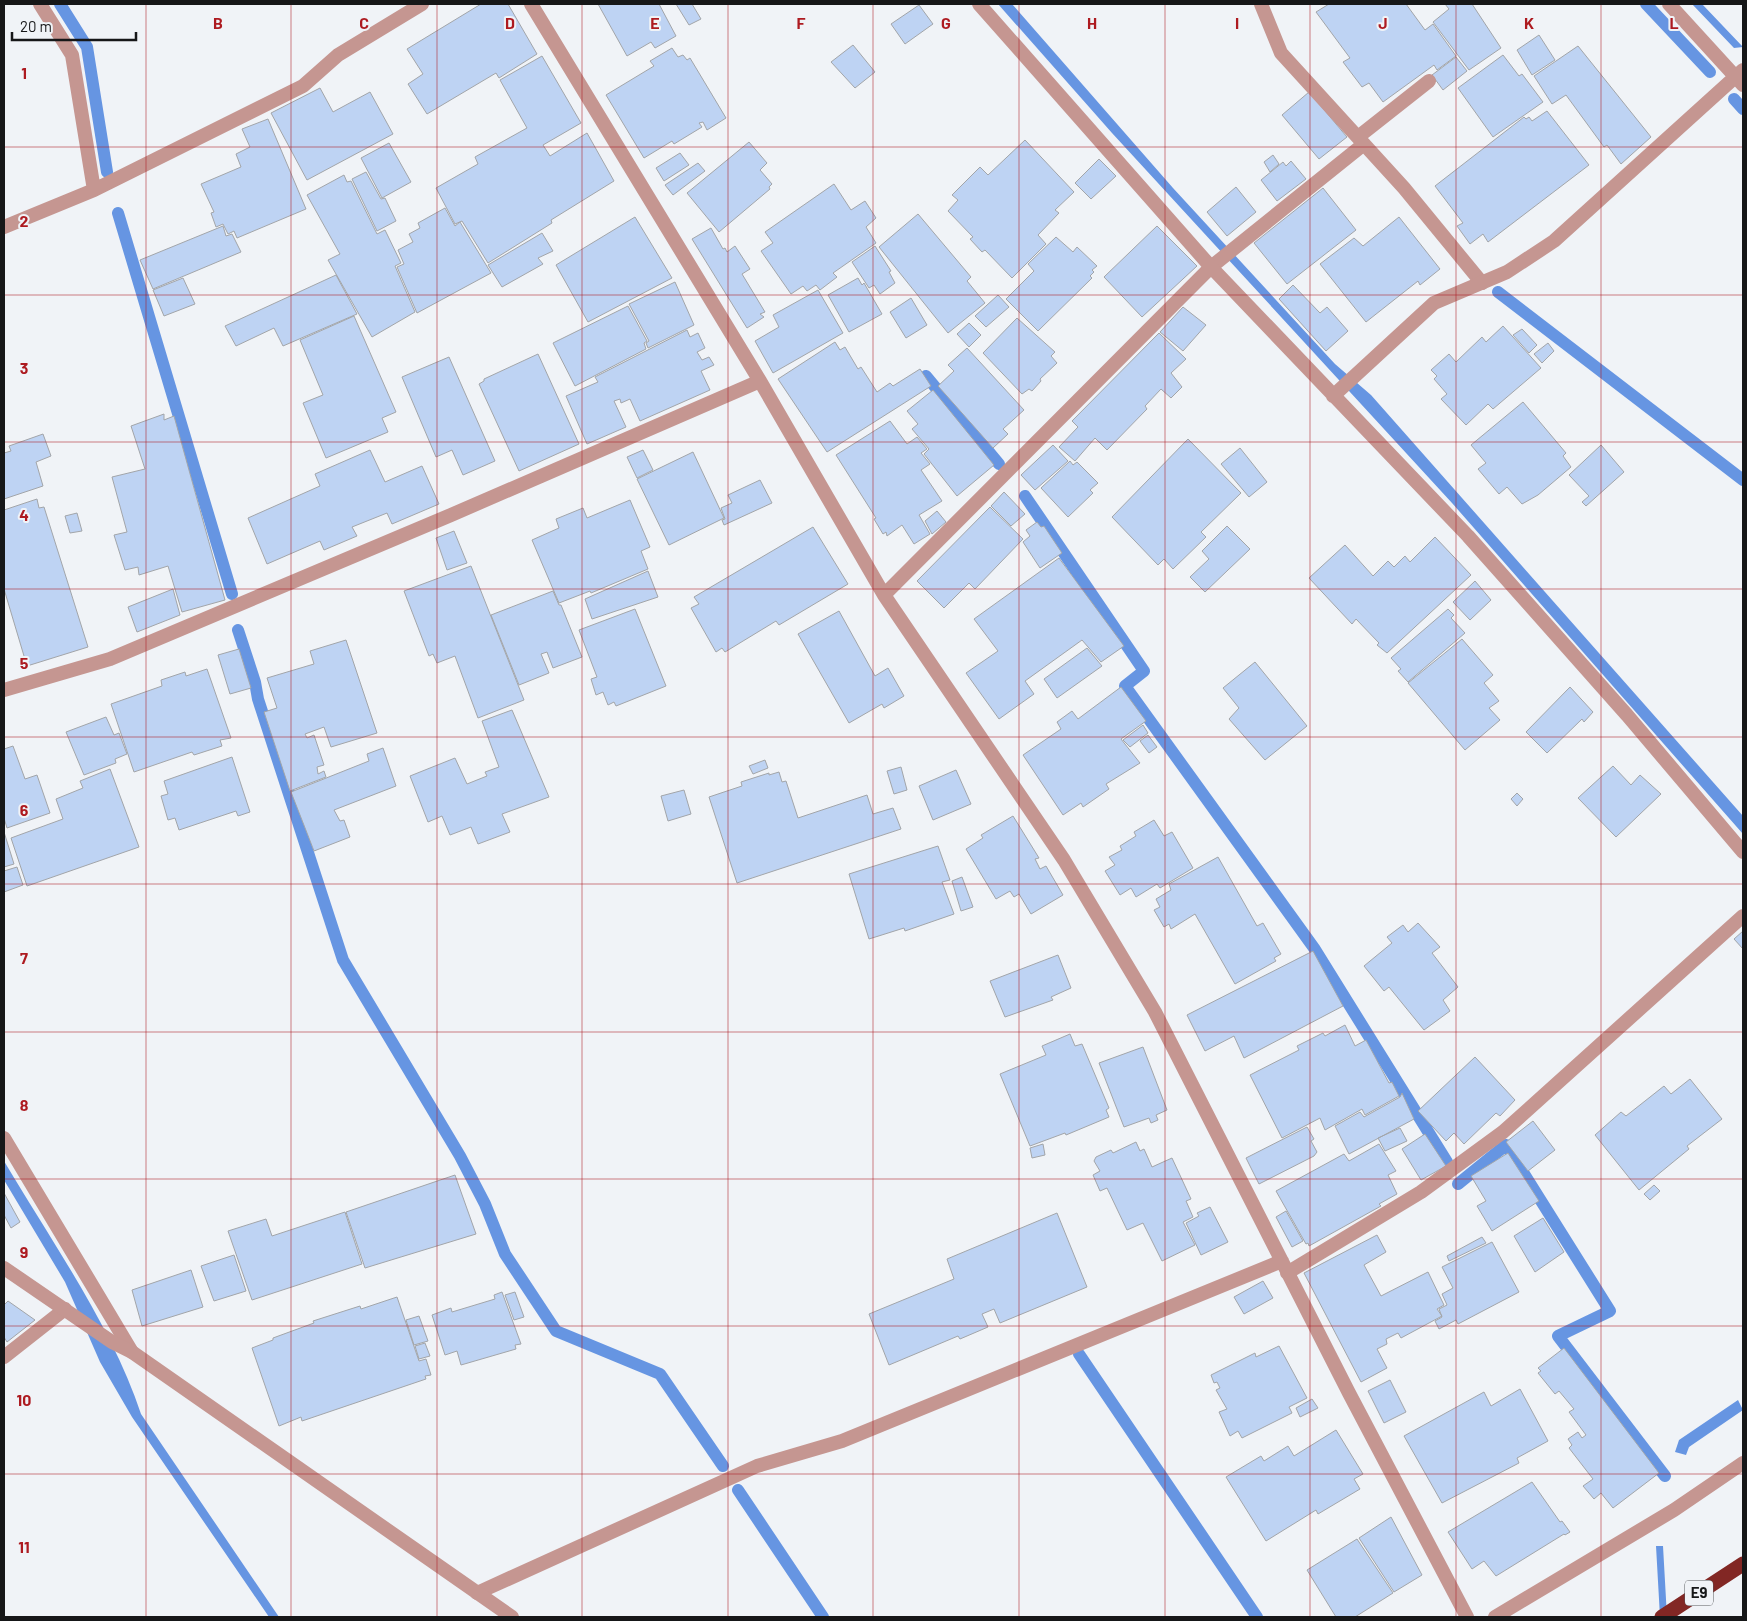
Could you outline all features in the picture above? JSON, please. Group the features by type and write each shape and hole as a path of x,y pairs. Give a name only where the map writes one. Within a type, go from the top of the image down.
{"highway":[{"name":"E9","path":"1662,1617 1739,1567"}],"street":[{"path":"40,4 72,55 94,190"},
{"path":"4,227 94,190 303,86 338,55 422,4"},
{"path":"531,4 760,381 884,595 1064,860 1156,1012 1285,1267 1467,1617"},
{"path":"979,4 1212,266 1475,544 1620,708 1743,852"},
{"path":"1261,4 1281,53 1404,188 1482,283"},
{"path":"1333,396 1434,303 1507,272 1554,241 1741,77 1669,4"},
{"path":"884,595 1212,266 1361,141 1429,81"},
{"path":"4,690 110,660 760,381"},
{"path":"478,1593 756,1466 842,1441 1285,1267 1421,1192 1504,1132 1743,916"},
{"path":"4,1138 132,1352"},
{"path":"4,1268 112,1342 132,1352 512,1617"},
{"path":"4,1357 69,1312"},
{"path":"1495,1617 1674,1510 1743,1463"}],"water":[{"path":"998,4 1012,4 1173,188 1335,364 1371,395 1743,816 1743,834 1452,503 1112,133"},
{"path":"1692,4 1702,4 1743,47 1734,48"},
{"path":"4,1161 97,1317 129,1382 141,1414 279,1617 269,1617 132,1417 100,1362 65,1282 4,1180"},
{"path":"1738,1400 1743,1410 1689,1447 1686,1455 1675,1452 1679,1440"},
{"path":"1656,1546 1663,1546 1667,1617 1660,1617"}],"building":[{"path":"481,4 508,4 537,54 499,78 496,73 427,114 408,84 423,74 407,49"},
{"path":"598,4 659,4 676,36 655,48 651,42 627,56"},
{"path":"676,4 692,4 701,19 689,25"},
{"path":"1329,4 1406,4 1425,30 1433,24 1456,56 1437,70 1434,65 1383,102 1369,83 1362,87 1343,62 1350,58 1316,12"},
{"path":"1445,4 1472,4 1501,48 1469,70 1433,22 1449,9"},
{"path":"919,5 933,24 905,44 891,24"},
{"path":"1539,35 1555,60 1532,75 1517,50"},
{"path":"853,45 875,72 855,88 831,62"},
{"path":"1578,46 1651,137 1621,164 1607,145 1604,147 1566,95 1552,104 1534,76"},
{"path":"672,48 678,57 683,55 687,60 690,58 726,118 707,130 703,122 699,123 702,127 674,144 672,141 644,158 606,95 654,66 650,61"},
{"path":"1503,55 1519,76 1522,74 1543,102 1493,137 1458,88"},
{"path":"542,56 581,123 543,145 550,156 587,133 614,181 551,220 552,223 488,263 462,221 455,224 436,188 478,164 475,157 527,128 500,80"},
{"path":"1456,57 1467,71 1443,90 1432,75"},
{"path":"320,88 333,112 370,92 393,134 307,180 271,113"},
{"path":"1309,92 1347,137 1319,159 1282,115"},
{"path":"1547,111 1589,165 1488,242 1483,234 1470,244 1457,226 1463,223 1435,186 1524,117 1526,119 1529,117 1532,121"},
{"path":"268,119 306,209 237,238 234,231 228,234 223,224 216,227 211,213 214,212 201,184 241,167 236,154 250,147 242,129"},
{"path":"1025,140 1074,192 1055,210 1059,213 1038,235 1046,244 1012,278 985,250 982,252 970,239 973,237 948,211 958,200 952,195 980,167 988,175"},
{"path":"749,142 767,163 760,170 772,184 769,187 770,189 719,232 687,193"},
{"path":"389,143 411,182 382,198 361,158"},
{"path":"680,153 689,165 664,181 656,168"},
{"path":"1273,155 1279,164 1270,172 1264,162"},
{"path":"1099,159 1116,176 1091,199 1075,183"},
{"path":"1291,161 1306,179 1277,201 1261,180 1283,162 1286,166"},
{"path":"698,163 705,171 673,195 665,185"},
{"path":"366,172 381,199 385,198 396,221 377,231 352,179"},
{"path":"344,175 347,182 351,181 377,234 385,230 401,263 395,266 415,312 372,337 328,260 340,254 307,195"},
{"path":"834,184 851,210 865,201 876,218 866,227 876,243 833,273 837,277 820,290 816,285 807,291 803,286 791,294 761,251 773,243 765,232"},
{"path":"1236,187 1256,212 1227,236 1207,212"},
{"path":"1323,188 1356,230 1287,284 1254,243"},
{"path":"445,208 455,226 460,222 491,273 417,313 397,267 404,264 398,250 413,242 409,234 420,228 418,223"},
{"path":"918,214 971,277 967,281 985,303 948,333 879,247"},
{"path":"635,217 672,278 588,322 556,265"},
{"path":"1399,217 1440,269 1420,285 1418,281 1366,322 1320,264 1354,238 1363,246"},
{"path":"223,226 226,236 232,234 241,252 153,289 140,260"},
{"path":"1157,226 1197,266 1142,317 1104,277"},
{"path":"711,228 723,249 725,248 727,252 735,246 750,269 742,274 765,312 760,314 764,317 747,328 692,239"},
{"path":"542,233 553,251 538,258 543,264 502,287 488,265"},
{"path":"1056,237 1073,252 1077,247 1097,266 1092,270 1094,272 1090,276 1092,278 1038,331 1006,299 1034,271 1028,264"},
{"path":"875,246 891,271 889,272 895,283 880,294 874,285 869,288 852,262"},
{"path":"336,275 357,314 283,346 274,328 236,346 225,326"},
{"path":"183,278 195,304 164,316 153,290"},
{"path":"858,278 862,285 864,283 882,314 849,332 828,295"},
{"path":"675,282 694,325 648,348 646,343 649,341 629,304"},
{"path":"1293,285 1320,313 1327,307 1348,331 1326,351 1279,299"},
{"path":"818,290 843,333 773,373 755,341 779,327 773,315"},
{"path":"998,295 1009,307 986,327 975,316"},
{"path":"911,298 927,325 906,338 890,312"},
{"path":"628,306 647,341 644,343 646,349 575,386 553,343"},
{"path":"1183,307 1206,325 1183,351 1160,332"},
{"path":"354,316 396,412 382,418 388,432 326,458 303,403 323,395 300,340"},
{"path":"1017,318 1055,352 1051,356 1057,363 1040,379 1041,381 1032,391 1029,389 1022,394 983,353"},
{"path":"969,323 981,335 969,347 957,334"},
{"path":"1503,326 1541,368 1493,409 1488,404 1466,425 1441,399 1447,394 1434,379 1437,376 1431,370 1449,354 1456,362 1482,337 1486,342"},
{"path":"1522,329 1537,345 1529,353 1513,335"},
{"path":"687,330 690,337 698,333 705,348 697,352 702,360 709,357 714,365 701,371 710,390 640,421 630,399 621,403 620,399 614,401 626,427 587,444 566,396 598,382 595,377"},
{"path":"1159,333 1186,359 1171,373 1182,387 1171,398 1161,389 1145,406 1147,409 1107,450 1095,438 1075,461 1059,447 1078,427 1072,421"},
{"path":"835,342 840,350 845,347 858,369 861,367 877,392 890,383 893,386 920,369 931,386 827,452 778,379"},
{"path":"1548,343 1554,351 1542,363 1534,354"},
{"path":"967,348 1024,410 1003,429 1008,434 993,448 938,386 954,371 948,365"},
{"path":"538,354 579,444 519,471 479,384 484,379"},
{"path":"449,357 495,461 463,475 452,450 436,457 402,377"},
{"path":"933,390 994,465 957,496 924,454 929,449 912,429 918,424 907,411"},
{"path":"1523,402 1566,453 1563,456 1571,467 1538,495 1522,504 1507,487 1499,494 1478,469 1486,463 1471,445"},
{"path":"164,414 164,420 174,416 225,600 182,612 168,566 139,575 138,567 125,570 114,535 127,532 112,477 145,469 131,426"},
{"path":"890,421 907,444 917,437 927,449 921,453 930,464 921,470 942,501 919,515 930,534 914,544 902,525 887,536 886,532 883,534 874,519 876,518 836,455"},
{"path":"43,434 51,456 36,462 43,486 4,499 4,453 11,451 9,446"},
{"path":"1188,439 1241,493 1201,532 1206,537 1173,569 1164,559 1158,565 1112,517"},
{"path":"1053,445 1068,461 1035,490 1021,475"},
{"path":"1601,445 1624,472 1586,506 1582,502 1589,496 1569,475"},
{"path":"1240,448 1267,482 1249,497 1221,464"},
{"path":"370,450 385,482 422,466 439,504 392,524 387,513 352,527 357,536 324,550 320,541 267,564 248,518 320,486 315,474"},
{"path":"643,450 653,470 637,478 627,457"},
{"path":"693,452 724,518 669,545 637,479"},
{"path":"1070,461 1073,465 1077,462 1098,483 1090,490 1093,493 1068,517 1041,488"},
{"path":"760,480 772,503 724,525 722,520 725,519 721,508 732,503 728,495"},
{"path":"1004,492 1025,514 1011,526 991,506"},
{"path":"37,499 39,508 44,507 88,647 27,666 4,589 4,510"},
{"path":"630,500 650,547 641,551 648,569 591,593 590,591 559,603 532,540 559,528 556,519 583,508 587,518"},
{"path":"990,507 1023,539 975,589 969,583 944,608 917,581"},
{"path":"937,511 946,522 932,534 925,521"},
{"path":"77,513 82,531 70,533 65,516"},
{"path":"1037,522 1041,527 1044,526 1062,553 1040,568 1023,542 1030,536 1026,530"},
{"path":"1227,526 1250,549 1205,592 1190,577 1209,559 1202,551"},
{"path":"813,527 848,584 779,625 776,621 725,652 722,648 716,652 691,608 699,604 694,597"},
{"path":"454,531 467,563 447,570 436,538"},
{"path":"1435,537 1471,575 1387,653 1377,645 1379,643 1356,619 1352,624 1309,578 1345,545 1373,576 1388,561 1394,567 1405,556 1410,562"},
{"path":"1059,558 1124,646 1101,662 1082,640 1025,681 1034,694 999,719 966,673 998,651 974,619"},
{"path":"471,566 524,700 478,718 455,656 437,663 433,654 429,656 404,591"},
{"path":"648,571 658,597 592,619 585,599"},
{"path":"1475,581 1491,600 1470,620 1453,602"},
{"path":"173,589 180,615 137,632 128,607"},
{"path":"553,591 559,605 561,605 582,657 553,668 547,652 541,654 549,673 519,685 491,615"},
{"path":"635,609 666,686 616,706 614,702 608,705 603,692 596,695 591,679 597,677 579,630"},
{"path":"1448,609 1454,615 1451,618 1465,633 1408,682 1398,671 1401,669 1391,658"},
{"path":"839,611 875,676 888,668 904,696 884,708 882,704 849,723 798,634"},
{"path":"1462,639 1493,675 1484,683 1499,701 1489,708 1500,720 1465,750 1408,683"},
{"path":"346,640 377,733 331,747 324,727 305,734 307,738 314,735 324,765 317,767 318,774 324,771 326,777 290,791 264,712 277,708 267,678 314,664 310,651"},
{"path":"1087,648 1102,666 1057,698 1044,679"},
{"path":"239,649 251,688 230,694 218,655"},
{"path":"1255,662 1307,726 1265,760 1229,719 1239,708 1223,688"},
{"path":"207,669 231,738 220,740 222,746 194,755 192,752 134,772 111,704 162,686 161,680 185,672 186,676"},
{"path":"1121,687 1146,721 1121,739 1140,763 1106,784 1109,789 1083,807 1081,803 1063,815 1023,755 1061,729 1057,722 1072,711 1078,719"},
{"path":"1570,687 1593,712 1584,722 1582,719 1547,753 1526,732"},
{"path":"512,710 549,797 502,814 510,832 478,844 471,827 450,835 442,816 428,822 410,776 455,758 467,784 487,776 485,772 499,767 482,721"},
{"path":"106,717 114,735 119,733 127,754 115,759 116,763 84,775 66,732"},
{"path":"1143,725 1148,733 1130,747 1123,740"},
{"path":"1148,735 1157,747 1149,753 1140,741"},
{"path":"13,746 25,779 37,775 50,813 7,828 4,818 4,749"},
{"path":"383,748 396,786 334,810 340,821 344,820 350,837 314,851 291,792 369,761 367,754"},
{"path":"232,757 250,812 238,816 236,811 179,830 175,818 168,820 161,796 168,794 164,781"},
{"path":"765,760 768,768 753,774 749,766"},
{"path":"1613,766 1631,785 1640,775 1661,794 1616,837 1578,798"},
{"path":"901,767 907,790 894,794 887,771"},
{"path":"110,769 139,847 27,886 11,838 63,819 56,799 83,788 80,781"},
{"path":"956,770 971,804 933,820 919,786"},
{"path":"779,772 782,782 786,781 798,818 867,795 873,814 893,808 901,829 737,883 709,797 742,786 741,782 769,773 769,775"},
{"path":"684,790 691,814 668,821 661,796"},
{"path":"1517,793 1523,799 1517,806 1511,799"},
{"path":"1013,816 1039,858 1035,859 1040,869 1046,866 1063,895 1031,914 1019,894 1014,897 1010,891 996,899 966,849 983,838 981,835"},
{"path":"1154,820 1164,836 1172,832 1193,868 1160,888 1157,884 1136,897 1131,888 1120,895 1105,871 1115,865 1109,857 1122,850 1120,846 1136,836 1134,832"},
{"path":"4,832 14,864 4,867"},
{"path":"938,846 950,880 942,882 954,914 905,931 904,928 869,939 849,874"},
{"path":"1218,857 1257,926 1263,923 1281,954 1274,958 1276,961 1235,984 1195,914 1171,929 1169,924 1164,927 1154,910 1160,907 1156,899 1171,890 1169,884"},
{"path":"17,867 23,885 4,892 4,871"},
{"path":"962,877 973,907 961,911 952,881"},
{"path":"1418,923 1440,947 1432,953 1458,987 1443,1000 1450,1011 1424,1030 1389,987 1384,991 1364,966 1392,943 1387,937 1403,925 1408,932"},
{"path":"1743,931 1743,949 1734,939"},
{"path":"1313,951 1343,1006 1244,1058 1234,1036 1205,1051 1187,1015"},
{"path":"1058,955 1071,988 1051,997 1053,1000 1005,1017 990,981"},
{"path":"1345,1025 1355,1046 1366,1040 1389,1083 1392,1082 1399,1096 1365,1115 1362,1109 1325,1130 1320,1118 1282,1138 1250,1075 1299,1050 1297,1046 1323,1033 1325,1036"},
{"path":"1070,1034 1075,1046 1082,1044 1109,1108 1106,1110 1109,1117 1066,1135 1065,1133 1030,1146 1000,1074 1046,1055 1042,1046"},
{"path":"1143,1047 1167,1110 1156,1115 1158,1120 1151,1123 1149,1118 1124,1127 1099,1063"},
{"path":"1475,1057 1515,1100 1500,1116 1496,1113 1464,1144 1454,1133 1446,1141 1418,1111"},
{"path":"1690,1079 1722,1119 1687,1146 1689,1149 1639,1190 1595,1135 1621,1112 1626,1116 1664,1086 1671,1094"},
{"path":"1402,1093 1414,1119 1349,1154 1335,1126 1360,1112 1364,1117 1400,1097"},
{"path":"1533,1121 1555,1150 1528,1171 1506,1142"},
{"path":"1307,1127 1314,1139 1311,1141 1317,1152 1314,1156 1259,1184 1246,1158"},
{"path":"1400,1128 1407,1141 1385,1151 1378,1138"},
{"path":"1425,1134 1446,1166 1421,1180 1402,1149"},
{"path":"1136,1142 1140,1151 1144,1149 1152,1167 1172,1158 1191,1199 1186,1201 1193,1217 1183,1222 1195,1245 1162,1261 1143,1223 1127,1230 1107,1188 1100,1191 1093,1175 1100,1171 1094,1161 1096,1157 1111,1150 1113,1153"},
{"path":"1043,1144 1045,1155 1032,1158 1030,1148"},
{"path":"1379,1144 1396,1171 1388,1175 1397,1194 1379,1204 1381,1206 1309,1246 1308,1243 1306,1244 1276,1191 1344,1154 1349,1161"},
{"path":"1508,1153 1539,1201 1492,1231 1477,1206 1486,1201 1471,1176"},
{"path":"455,1175 476,1234 365,1268 346,1212"},
{"path":"1654,1185 1660,1191 1650,1200 1644,1194"},
{"path":"4,1193 20,1222 11,1228 4,1215"},
{"path":"1210,1207 1228,1242 1201,1255 1186,1223 1199,1216 1197,1213"},
{"path":"1286,1211 1303,1241 1292,1247 1276,1217"},
{"path":"345,1212 362,1264 252,1300 228,1231 266,1219 272,1236"},
{"path":"1057,1213 1087,1287 1000,1323 994,1309 982,1314 988,1327 960,1339 958,1336 889,1365 869,1314 954,1279 947,1259"},
{"path":"1543,1218 1564,1252 1535,1272 1514,1236"},
{"path":"1377,1235 1386,1252 1364,1265 1381,1296 1428,1272 1444,1305 1437,1309 1442,1316 1401,1338 1398,1333 1386,1339 1387,1344 1377,1349 1387,1368 1361,1382 1304,1273"},
{"path":"1482,1237 1486,1243 1449,1261 1447,1256"},
{"path":"1492,1242 1519,1292 1458,1324 1456,1320 1439,1329 1435,1321 1442,1317 1439,1309 1447,1305 1442,1294 1453,1288 1442,1267"},
{"path":"234,1255 246,1291 214,1301 201,1266"},
{"path":"191,1270 203,1307 142,1326 132,1290"},
{"path":"1263,1281 1273,1298 1244,1314 1234,1297"},
{"path":"502,1292 521,1344 515,1345 516,1349 461,1365 457,1351 445,1355 432,1315 451,1308 452,1312 495,1299 494,1295"},
{"path":"515,1292 524,1317 514,1320 505,1295"},
{"path":"397,1297 419,1361 426,1359 431,1375 425,1376 426,1379 302,1421 301,1417 279,1426 252,1348 314,1323 313,1321 360,1306 361,1309"},
{"path":"8,1301 35,1320 7,1342 4,1337 4,1305"},
{"path":"419,1316 428,1341 414,1345 406,1320"},
{"path":"425,1343 430,1356 419,1359 415,1346"},
{"path":"1279,1346 1307,1398 1289,1407 1292,1413 1242,1438 1238,1431 1230,1436 1219,1412 1227,1409 1216,1390 1220,1388 1217,1382 1214,1383 1211,1375 1255,1353 1256,1357"},
{"path":"1564,1348 1659,1473 1613,1508 1601,1493 1594,1499 1583,1486 1593,1479 1569,1448 1572,1445 1568,1439 1578,1432 1582,1438 1586,1435 1569,1412 1574,1409 1559,1391 1555,1394 1538,1373 1541,1371 1538,1368"},
{"path":"1390,1380 1406,1412 1384,1423 1368,1391"},
{"path":"1520,1389 1548,1441 1517,1458 1519,1463 1442,1503 1404,1436 1484,1392 1491,1406"},
{"path":"1312,1399 1318,1408 1300,1417 1296,1408"},
{"path":"1336,1430 1363,1474 1354,1479 1360,1489 1318,1514 1316,1510 1266,1541 1226,1477 1261,1456 1264,1461 1288,1446 1294,1456"},
{"path":"1532,1482 1560,1522 1562,1521 1570,1532 1496,1576 1484,1561 1472,1569 1448,1532"},
{"path":"1391,1517 1422,1575 1394,1592 1359,1538"},
{"path":"1357,1539 1393,1593 1355,1617 1336,1617 1307,1570"}],"waterway":[{"path":"60,4 87,47 107,172"},
{"path":"1646,4 1710,72"},
{"path":"1734,99 1743,109"},
{"path":"118,213 232,594"},
{"path":"1498,292 1743,480"},
{"path":"926,376 999,464"},
{"path":"1025,496 1144,671 1125,686 1314,948 1447,1162"},
{"path":"238,630 255,682 258,699 343,960 460,1156 485,1204 505,1254 556,1331 660,1374 723,1466"},
{"path":"1458,1184 1506,1145 1610,1311 1558,1336 1665,1476"},
{"path":"1079,1354 1257,1617"},
{"path":"738,1490 823,1617"}]}
